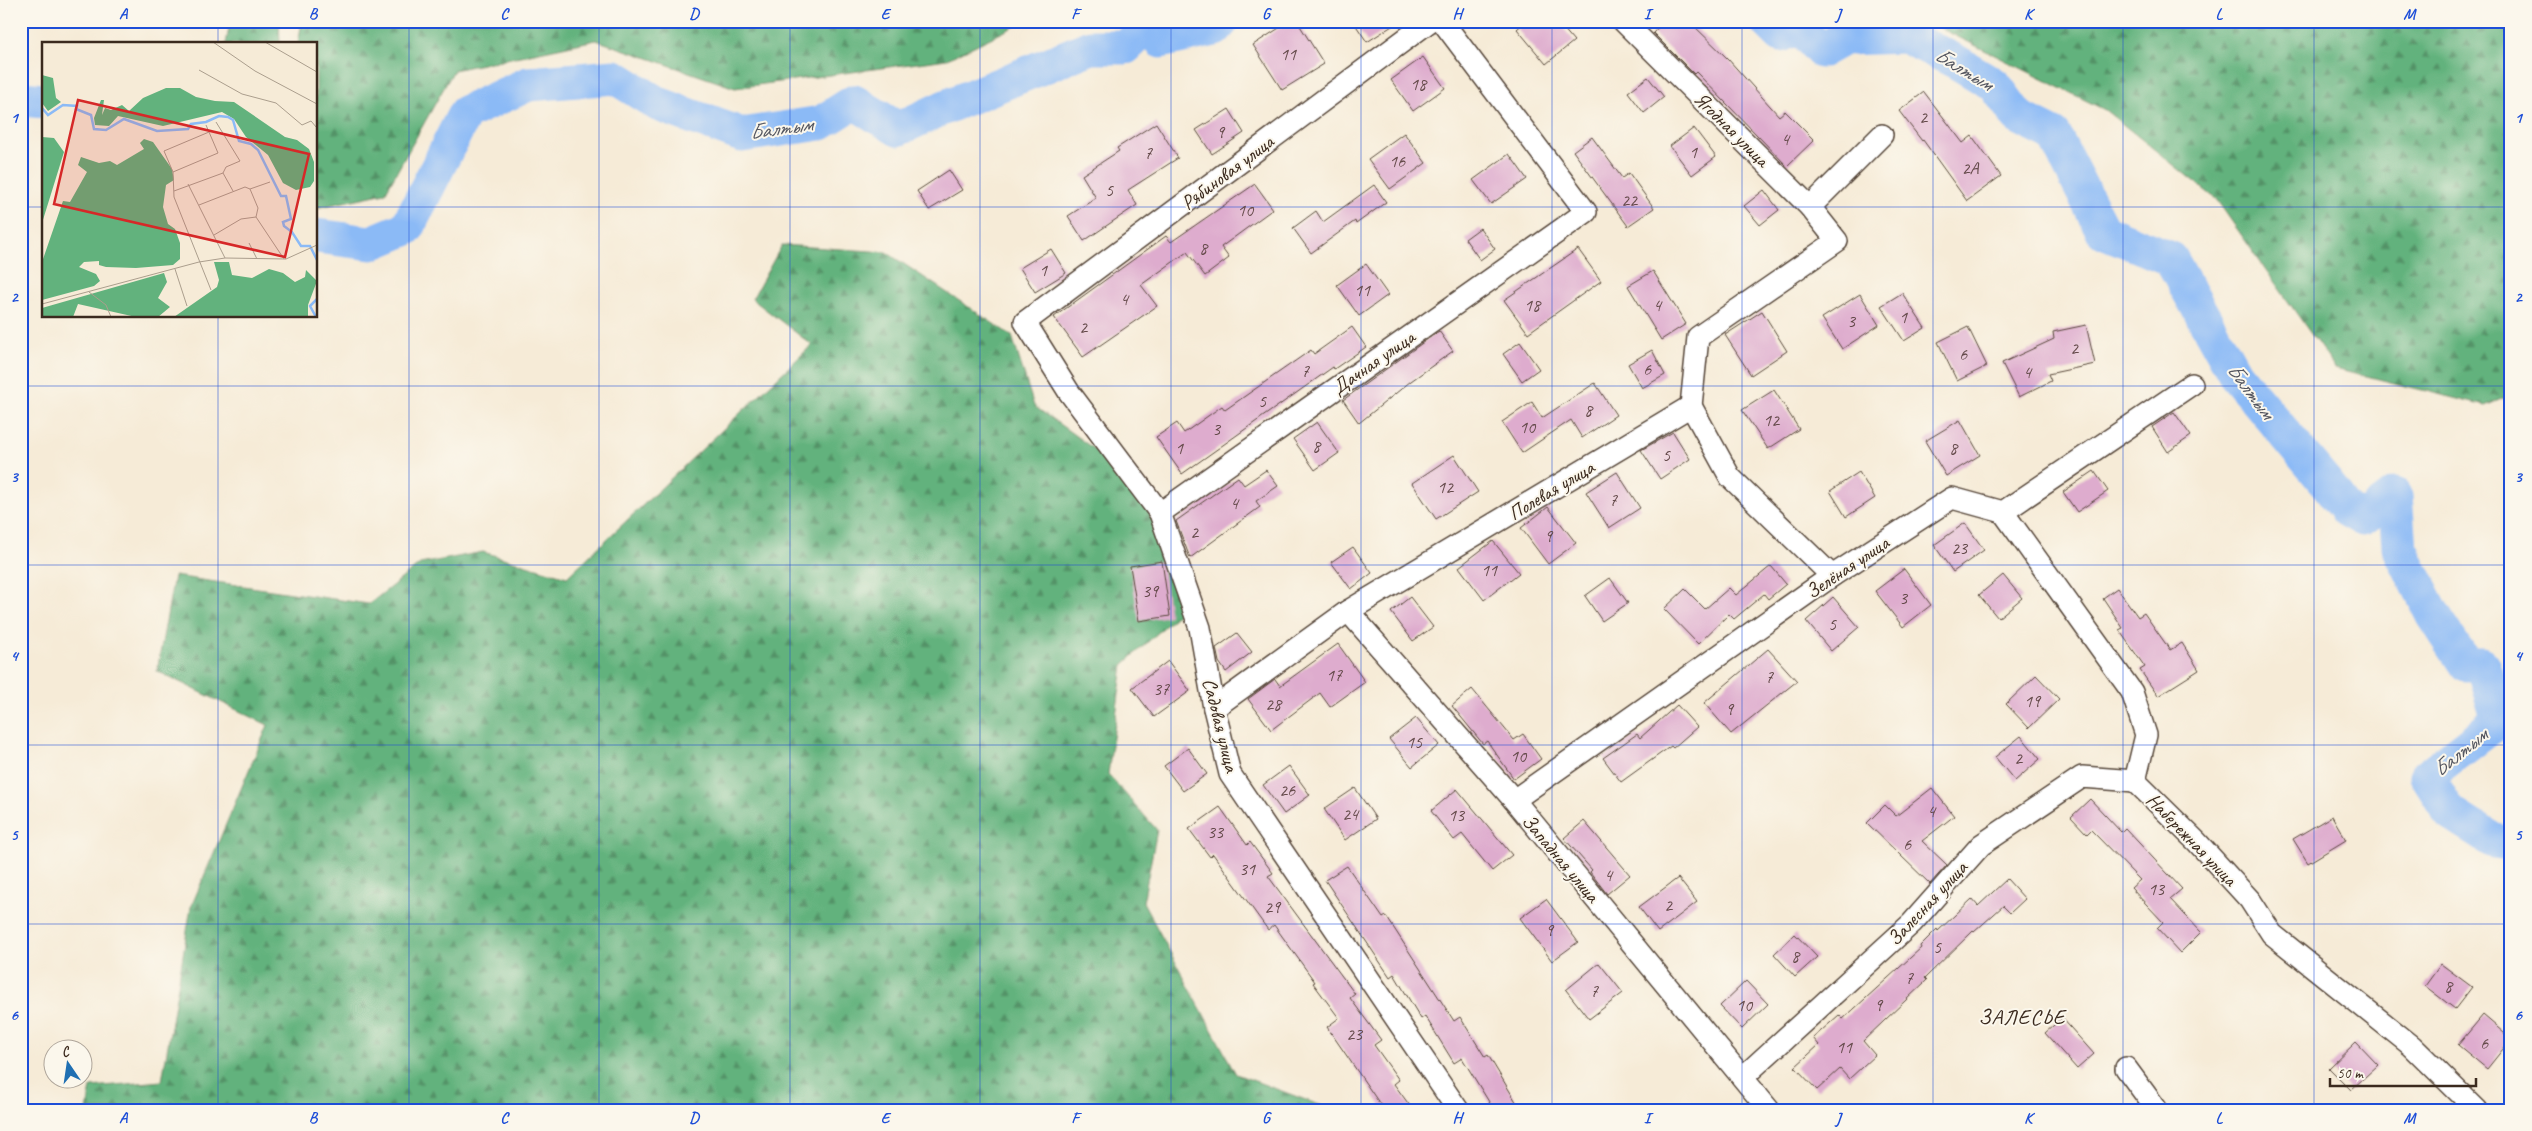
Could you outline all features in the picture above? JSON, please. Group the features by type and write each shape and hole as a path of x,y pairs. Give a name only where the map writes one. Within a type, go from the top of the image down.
{"street":[{"name":"Рябиновая улица","path":"1025,322 1430,21"},
{"name":"Дачная улица","path":"1160,513 1586,212 1442,21"},
{"name":"Ягодная улица","path":"1624,21 1810,207 1837,241 1698,337 1691,406"},
{"path":"1810,207 1882,135"},
{"name":"Садовая улица","path":"1025,322 1069,392 1160,513 1200,628 1214,708 1230,774 1458,1110"},
{"path":"2003,512 2192,384"},
{"path":"1691,406 1730,477 1832,576"},
{"name":"Полевая улица","path":"1214,708 1348,610 1691,406"},
{"name":"Зелёная улица","path":"1514,800 1832,576 1952,498 2003,512"},
{"name":"Набережная улица","path":"2003,512 2132,692 2146,735 2135,780 2197,842 2250,900 2272,934 2412,1046 2477,1110"},
{"name":"Западная улица","path":"1348,610 1514,800 1769,1110"},
{"name":"Залесная улица","path":"1743,1077 1912,923 1981,845 2082,777 2135,780"},
{"path":"2126,1068 2157,1110"}],"green space":[{"path":"230,21 279,21 280,42 226,42"},
{"path":"302,21 1026,21 947,59 735,88 596,40 454,70 385,193 318,208 318,42 298,42"},
{"path":"1926,21 2511,21 2511,395 2485,406 2335,368 2216,199 2105,110"},
{"path":"782,245 886,252 1012,336 1034,406 1147,487 1190,603 1123,665 1108,774 1157,830 1143,902 1236,1074 1322,1106 1324,1110 87,1110 92,1087 162,1081 191,907 268,725 157,671 174,576 369,604 420,564 483,552 567,577 812,345 752,299"}],"building":[{"path":"1290,21 1297,21 1324,64 1282,90 1253,45"},
{"path":"1353,21 1400,21 1367,42"},
{"path":"1526,21 1557,21 1574,41 1546,64 1517,29"},
{"path":"1664,21 1689,21 1728,59 1779,116 1785,111 1814,140 1787,166 1696,72 1694,74 1653,33"},
{"path":"1423,57 1445,88 1413,111 1391,80"},
{"path":"1648,77 1664,97 1644,113 1628,92"},
{"path":"1924,92 1963,143 1972,136 2001,176 1967,201 1923,140 1899,111"},
{"path":"1229,109 1244,133 1212,154 1196,130"},
{"path":"1156,123 1178,158 1128,190 1137,205 1084,241 1068,216 1096,198 1082,175 1119,151 1117,148"},
{"path":"1694,128 1716,157 1692,175 1670,146"},
{"path":"1404,133 1426,163 1390,189 1368,159"},
{"path":"1592,137 1622,178 1629,173 1654,208 1628,226 1573,151"},
{"path":"1509,154 1527,179 1491,204 1473,180"},
{"path":"949,170 962,190 929,210 917,191"},
{"path":"1255,184 1273,209 1221,247 1229,258 1205,276 1187,252 1141,285 1157,306 1083,357 1054,317 1166,236 1171,242"},
{"path":"1374,185 1386,202 1356,224 1355,221 1311,253 1293,228 1316,211 1323,222"},
{"path":"1764,190 1779,210 1760,225 1744,206"},
{"path":"1480,228 1495,249 1480,260 1465,239"},
{"path":"1051,249 1066,273 1035,292 1020,268"},
{"path":"1578,249 1601,281 1528,333 1504,300"},
{"path":"1366,264 1388,295 1359,316 1337,285"},
{"path":"1653,271 1686,324 1661,340 1628,286"},
{"path":"1902,293 1925,328 1904,341 1881,306"},
{"path":"1860,294 1879,325 1842,349 1822,318"},
{"path":"1762,311 1787,351 1751,375 1725,335"},
{"path":"2086,325 2095,364 2048,374 2051,381 2019,397 2002,363 2054,339 2053,332"},
{"path":"1352,327 1366,347 1334,369 1333,367 1182,474 1156,437 1177,423 1184,433 1222,406 1225,410 1311,350 1314,354"},
{"path":"1968,327 1987,366 1957,381 1938,342"},
{"path":"1439,331 1453,351 1411,381 1359,423 1343,400"},
{"path":"1520,342 1539,369 1522,381 1503,354"},
{"path":"1652,350 1665,375 1642,388 1628,364"},
{"path":"1595,383 1616,415 1582,438 1571,420 1522,453 1502,422 1532,402 1542,418"},
{"path":"1774,390 1799,429 1768,449 1742,410"},
{"path":"2174,412 2191,436 2168,452 2152,427"},
{"path":"1960,420 1980,455 1946,476 1925,441"},
{"path":"1317,422 1339,453 1315,470 1293,439"},
{"path":"1673,432 1690,459 1660,479 1641,450"},
{"path":"1454,455 1478,492 1436,519 1412,483"},
{"path":"1266,470 1278,486 1256,501 1260,507 1190,558 1176,521 1238,477 1244,485"},
{"path":"2094,471 2108,491 2077,512 2063,492"},
{"path":"1617,472 1640,508 1609,528 1586,492"},
{"path":"1859,472 1875,498 1846,517 1830,491"},
{"path":"1548,507 1576,543 1548,564 1521,528"},
{"path":"1965,523 1984,550 1953,572 1934,545"},
{"path":"1493,541 1519,573 1484,600 1459,567"},
{"path":"1353,547 1372,573 1351,589 1331,562"},
{"path":"1162,561 1170,616 1139,621 1130,566"},
{"path":"1771,566 1786,584 1768,599 1764,594 1734,619 1729,614 1698,644 1664,609 1685,589 1705,609 1729,588 1736,595"},
{"path":"1904,569 1931,605 1903,627 1875,591"},
{"path":"2003,575 2022,598 1998,618 1979,595"},
{"path":"1610,578 1628,603 1602,621 1585,596"},
{"path":"2117,588 2138,617 2144,613 2170,650 2182,643 2199,670 2158,696 2140,670 2145,667 2119,630 2123,628 2103,598"},
{"path":"1410,597 1433,627 1413,641 1391,612"},
{"path":"1833,597 1859,627 1831,651 1806,621"},
{"path":"1237,633 1252,652 1226,672 1219,662 1216,648"},
{"path":"1338,644 1365,682 1330,707 1320,693 1271,730 1248,699 1275,679 1280,686"},
{"path":"1768,649 1797,681 1731,734 1704,703"},
{"path":"1168,661 1190,691 1154,717 1132,688"},
{"path":"2036,675 2059,699 2029,728 2006,704"},
{"path":"1472,689 1514,740 1523,734 1541,759 1514,779 1487,741 1483,744 1452,706"},
{"path":"1677,705 1697,727 1673,748 1671,746 1621,782 1603,758 1637,734 1640,738"},
{"path":"1416,718 1439,745 1412,767 1389,739"},
{"path":"2021,736 2040,759 2015,781 1995,757"},
{"path":"1188,748 1207,774 1183,791 1164,766"},
{"path":"1289,766 1310,795 1284,814 1263,785"},
{"path":"1355,788 1376,819 1345,840 1324,809"},
{"path":"1932,788 1954,816 1922,841 1947,865 1930,884 1867,823 1885,805 1896,816"},
{"path":"1457,789 1512,855 1492,871 1462,834 1454,840 1431,811"},
{"path":"2090,799 2121,832 2125,828 2182,889 2170,899 2201,932 2180,953 2157,928 2163,922 2131,888 2140,880 2091,830 2087,834 2071,817"},
{"path":"1220,807 1247,845 1250,842 1273,873 1268,876 1355,994 1350,998 1381,1040 1374,1045 1399,1080 1394,1084 1413,1110 1384,1110 1327,1027 1339,1018 1313,983 1315,982 1274,925 1268,930 1213,854 1210,857 1189,829"},
{"path":"2332,816 2346,840 2308,863 2293,839"},
{"path":"1584,821 1630,875 1607,894 1590,872 1592,870 1564,838"},
{"path":"1347,866 1383,918 1386,916 1454,1021 1460,1017 1485,1057 1488,1055 1521,1110 1494,1110 1462,1058 1454,1063 1425,1016 1421,1019 1394,974 1390,977 1325,880"},
{"path":"1678,878 1697,902 1658,932 1639,907"},
{"path":"2007,879 2025,899 2010,913 2003,906 1973,931 1925,978 1927,980 1863,1041 1875,1055 1849,1079 1840,1069 1817,1090 1795,1067 1819,1045 1813,1038 1839,1015 1843,1019 1921,948 1920,946 1937,929 1938,931 1972,899 1978,906"},
{"path":"1546,899 1578,942 1552,961 1520,918"},
{"path":"1795,934 1817,957 1795,977 1774,954"},
{"path":"1599,963 1623,993 1589,1019 1566,990"},
{"path":"2441,964 2472,987 2455,1009 2425,986"},
{"path":"1746,981 1768,1004 1742,1029 1720,1006"},
{"path":"2483,1015 2511,1039 2487,1069 2458,1045"},
{"path":"2062,1018 2094,1054 2077,1069 2045,1033"},
{"path":"2356,1042 2378,1065 2351,1090 2329,1068"}],"waterway":[{"name":"Балтым","path":"318,236 371,243 407,228 465,113 528,84 615,77 658,104 742,135 821,123 854,102 898,129 943,108 1091,47 1126,47 1152,22 1161,41 1215,29 1222,21"},
{"name":"Балтым","path":"1767,21 1781,35 1798,26 1821,51 1844,38 1905,36 1955,61 1995,85 2018,117 2054,135 2103,231 2171,259 2235,374 2347,510 2363,519 2395,495 2399,547 2434,616 2466,665 2482,665 2499,720 2427,776 2450,813 2494,841 2511,843"},
{"name":"Балтым","path":"21,99 42,101"}],"district":[{"name":"ЗАЛЕСЬЕ","path":"2022,1016"}]}
